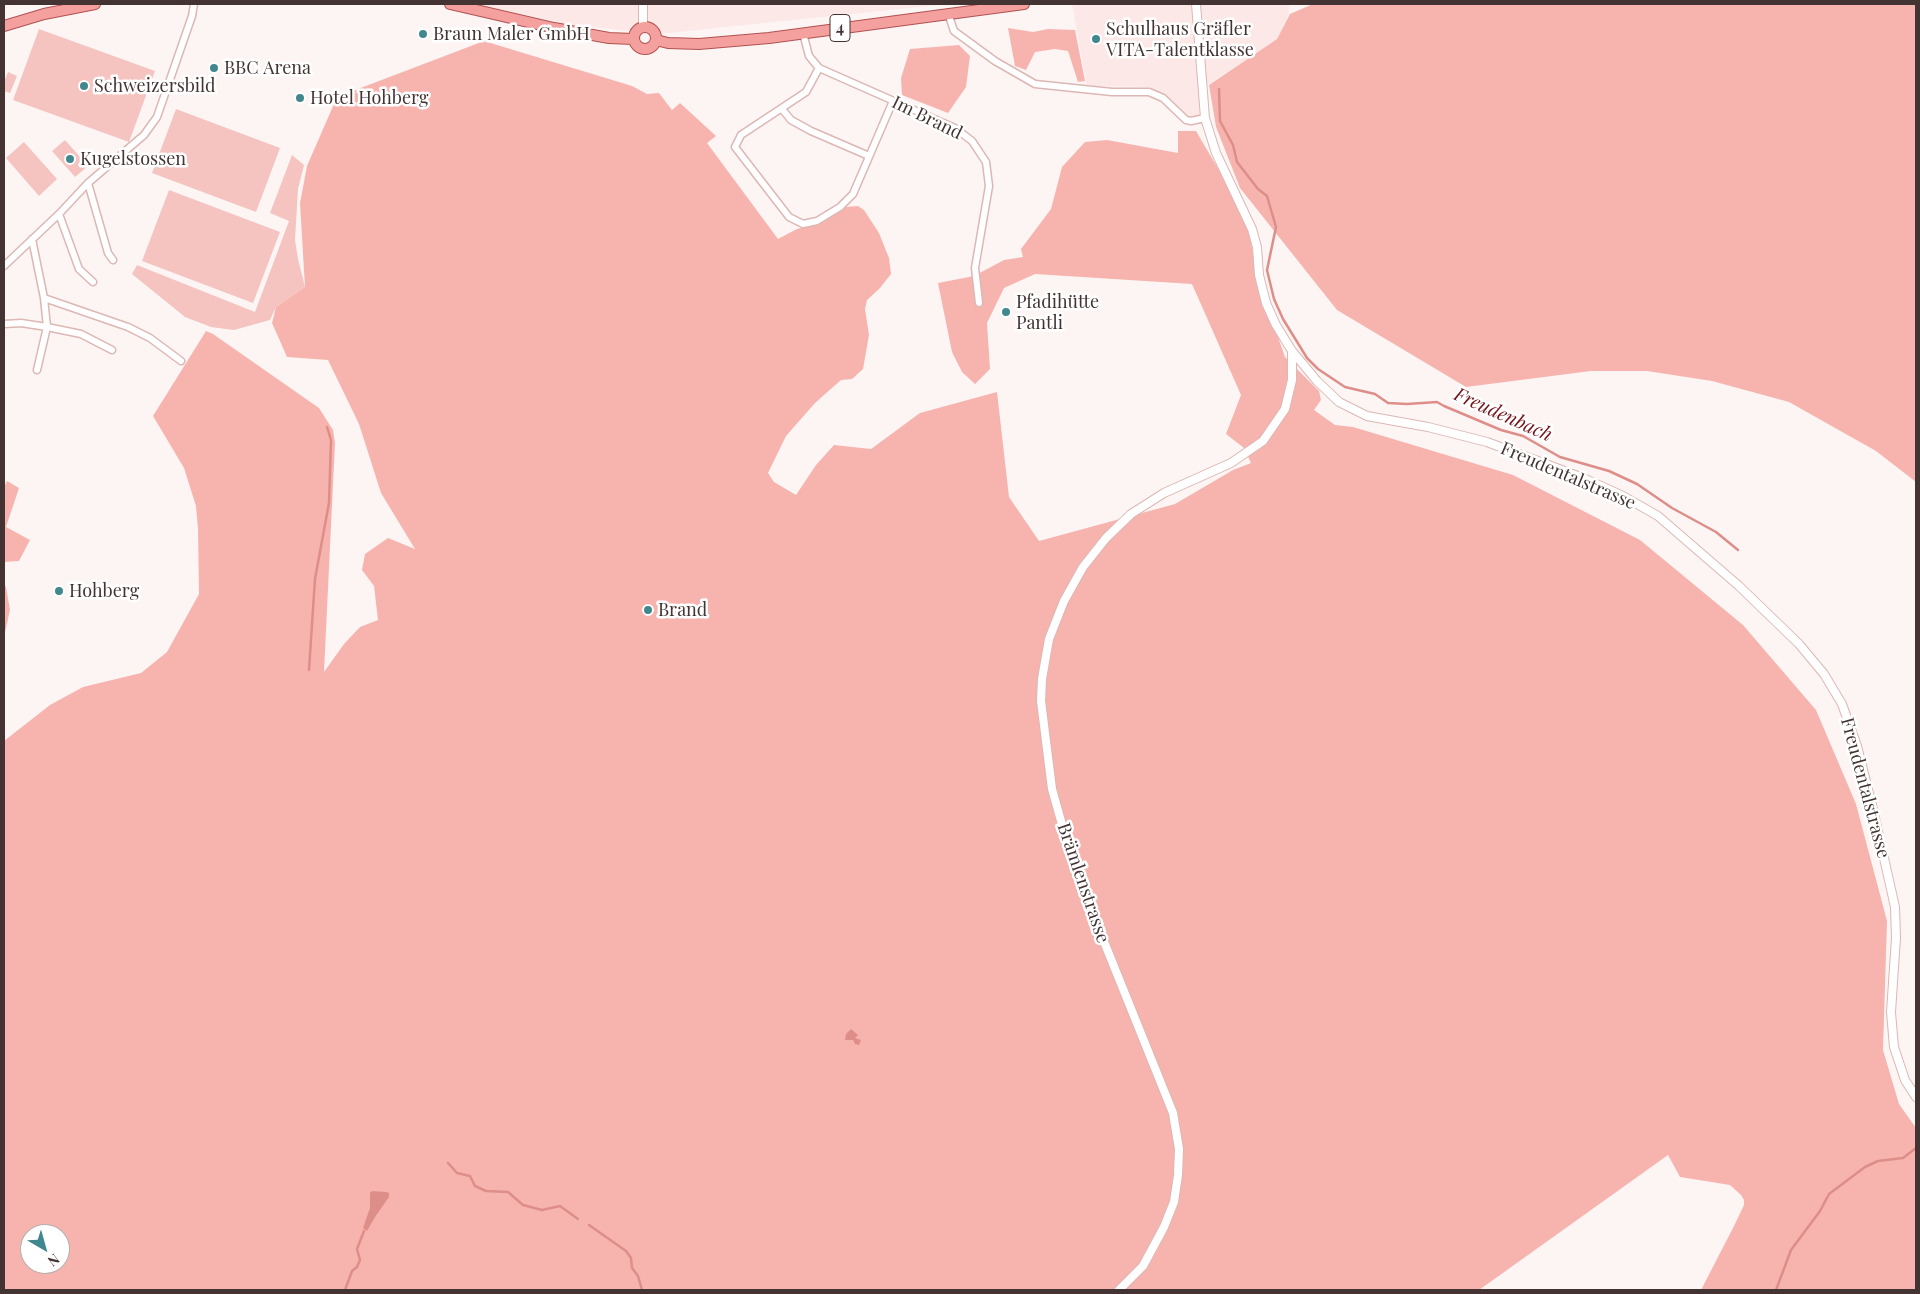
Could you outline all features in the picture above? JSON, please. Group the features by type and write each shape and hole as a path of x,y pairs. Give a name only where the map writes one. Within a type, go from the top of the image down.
{"main road":[{"path":"4,26 40,15 95,4"},
{"name":"4","path":"450,4 554,28 609,38 633,39 638,47 643,50 652,47 656,40 668,43 699,44 803,33 1024,4"},
{"path":"633,39 635,32 644,27 653,30 656,40"}],"street":[{"path":"4,266 88,183 144,135 157,117 192,16 194,4"},
{"path":"642,4 644,27"},
{"name":"Freudentalstrasse","path":"1196,4 1205,118 1216,153 1252,229 1266,303 1276,325 1292,351 1317,381 1339,402 1367,416 1428,427 1487,442 1583,478 1658,516 1739,586 1799,644 1824,674 1842,704 1857,746 1895,907 1896,938 1891,1012 1894,1047 1905,1080 1916,1097"},
{"path":"948,14 954,31 996,61 1035,84 1112,92 1149,92 1163,98 1186,120 1191,121 1205,118"},
{"path":"803,33 809,56 819,68 810,86 806,92 741,135 735,147 789,217 803,224 817,221 840,206 853,194 894,102"},
{"name":"Im Brand","path":"819,68 955,128 972,141 986,162 989,186 975,268 979,303"},
{"path":"782,109 791,120 811,131 869,156"},
{"path":"88,183 108,253 112,260"},
{"path":"58,214 79,269 93,282"},
{"path":"32,239 44,298 47,327 36,370"},
{"path":"44,298 128,326 150,338 181,361"},
{"path":"4,324 22,323 81,334 112,350"},
{"name":"Brämlenstrasse","path":"1119,1290 1144,1266 1164,1227 1174,1202 1179,1149 1173,1113 1127,1002 1072,859 1052,788 1041,701 1042,679 1049,639 1064,601 1083,567 1106,538 1131,514 1164,493 1231,463 1264,441 1285,409 1292,380 1292,351"}],"shaded area":[{"path":"476,4 948,4 659,34 571,25"},
{"path":"1072,4 1289,4 1289,14 1277,39 1198,91 1200,116 1184,116 1165,95 1148,87 1087,86"},
{"path":"1313,4 1916,4 1916,482 1876,451 1789,402 1712,381 1647,371 1591,371 1466,387 1337,310 1240,188 1216,127 1209,85 1277,39 1290,14"},
{"path":"1008,28 1033,32 1048,29 1075,30 1085,81 1078,82 1068,51 1055,49 1035,52 1026,70 1015,66"},
{"name":"Schweizersbild","path":"39,29 155,71 129,142 13,100"},
{"path":"484,41 632,86 647,94 659,93 672,110 680,103 716,136 707,143 778,239 797,229 819,224 845,207 858,206 864,210 879,233 889,258 891,274 867,300 865,309 869,335 863,369 852,379 841,380 815,403 786,436 768,473 774,482 796,495 816,465 834,445 871,449 920,413 997,392 1009,497 1039,541 1175,504 1233,470 1251,463 1244,448 1226,434 1241,395 1192,284 1035,274 1004,288 987,323 990,369 975,384 962,372 952,352 938,283 974,276 1004,260 1023,257 1021,249 1051,209 1062,167 1085,142 1107,140 1178,153 1178,131 1196,131 1220,172 1249,231 1257,277 1285,357 1319,391 1321,400 1314,410 1335,425 1353,427 1513,475 1640,540 1743,625 1816,710 1856,804 1887,921 1883,1050 1899,1104 1916,1128 1916,1290 1701,1290 1734,1226 1744,1205 1744,1200 1730,1185 1680,1177 1668,1155 1479,1290 4,1290 4,741 50,705 83,687 141,673 167,652 199,594 196,506 184,468 153,416 206,331 319,408 333,430 335,443 324,672 344,644 360,627 378,620 374,586 362,570 365,554 388,538 415,549 381,493 359,424 328,360 287,357 272,323 276,307 305,287 300,203 307,166 337,97"},
{"path":"959,45 970,56 966,87 948,113 902,95 901,78 910,49"},
{"path":"8,72 17,76 10,93 4,91 4,82"},
{"path":"176,109 280,148 256,212 152,173"},
{"name":"Kugelstossen","path":"65,140 88,166 75,177 52,151"},
{"path":"24,142 57,179 39,196 6,158"},
{"path":"292,155 304,165 298,189 295,240 305,287 276,307 270,320 234,330 211,327 185,317 132,274 137,265 255,312 289,221 270,213"},
{"path":"169,190 280,232 253,303 142,261"},
{"path":"7,481 19,488 6,527 30,540 19,561 4,562 4,487"},
{"path":"4,584 10,610 4,637"},
{"path":"851,1029 858,1035 855,1038 861,1040 859,1045 855,1044 853,1040 845,1040 846,1034"},
{"path":"372,1191 389,1193 389,1197 367,1231 363,1228 370,1208 370,1193"}],"waterway":[{"name":"Freudenbach","path":"1219,89 1220,121 1233,145 1237,162 1258,189 1267,196 1276,227 1267,270 1274,299 1283,319 1307,358 1318,369 1345,387 1375,394 1388,403 1437,402 1501,430 1523,436 1560,457 1609,471 1637,484 1672,508 1716,532 1738,550"},
{"path":"309,670 315,579 329,503 331,440 327,427"},
{"path":"1776,1290 1791,1250 1820,1211 1829,1194 1865,1167 1878,1161 1903,1158 1916,1148"},
{"path":"448,1163 457,1173 470,1176 475,1186 486,1191 508,1192 523,1205 542,1210 560,1206 578,1219"},
{"path":"589,1225 626,1251 631,1258 632,1268 638,1276 642,1290"},
{"path":"345,1290 352,1271 357,1267 360,1260 357,1249 364,1231"}],"place":[{"name":"Braun Maler GmbH","path":"423,34"},
{"name":"Schulhaus Gräfler VITA-Talentklasse","path":"1096,39"},
{"name":"BBC Arena","path":"214,68"},
{"name":"Schweizersbild","path":"84,86"},
{"name":"Hotel Hohberg","path":"300,98"},
{"name":"Kugelstossen","path":"70,159"},
{"name":"Pfadihütte Pantli","path":"1006,312"},
{"name":"Hohberg","path":"59,591"},
{"name":"Brand","path":"648,610"}]}
